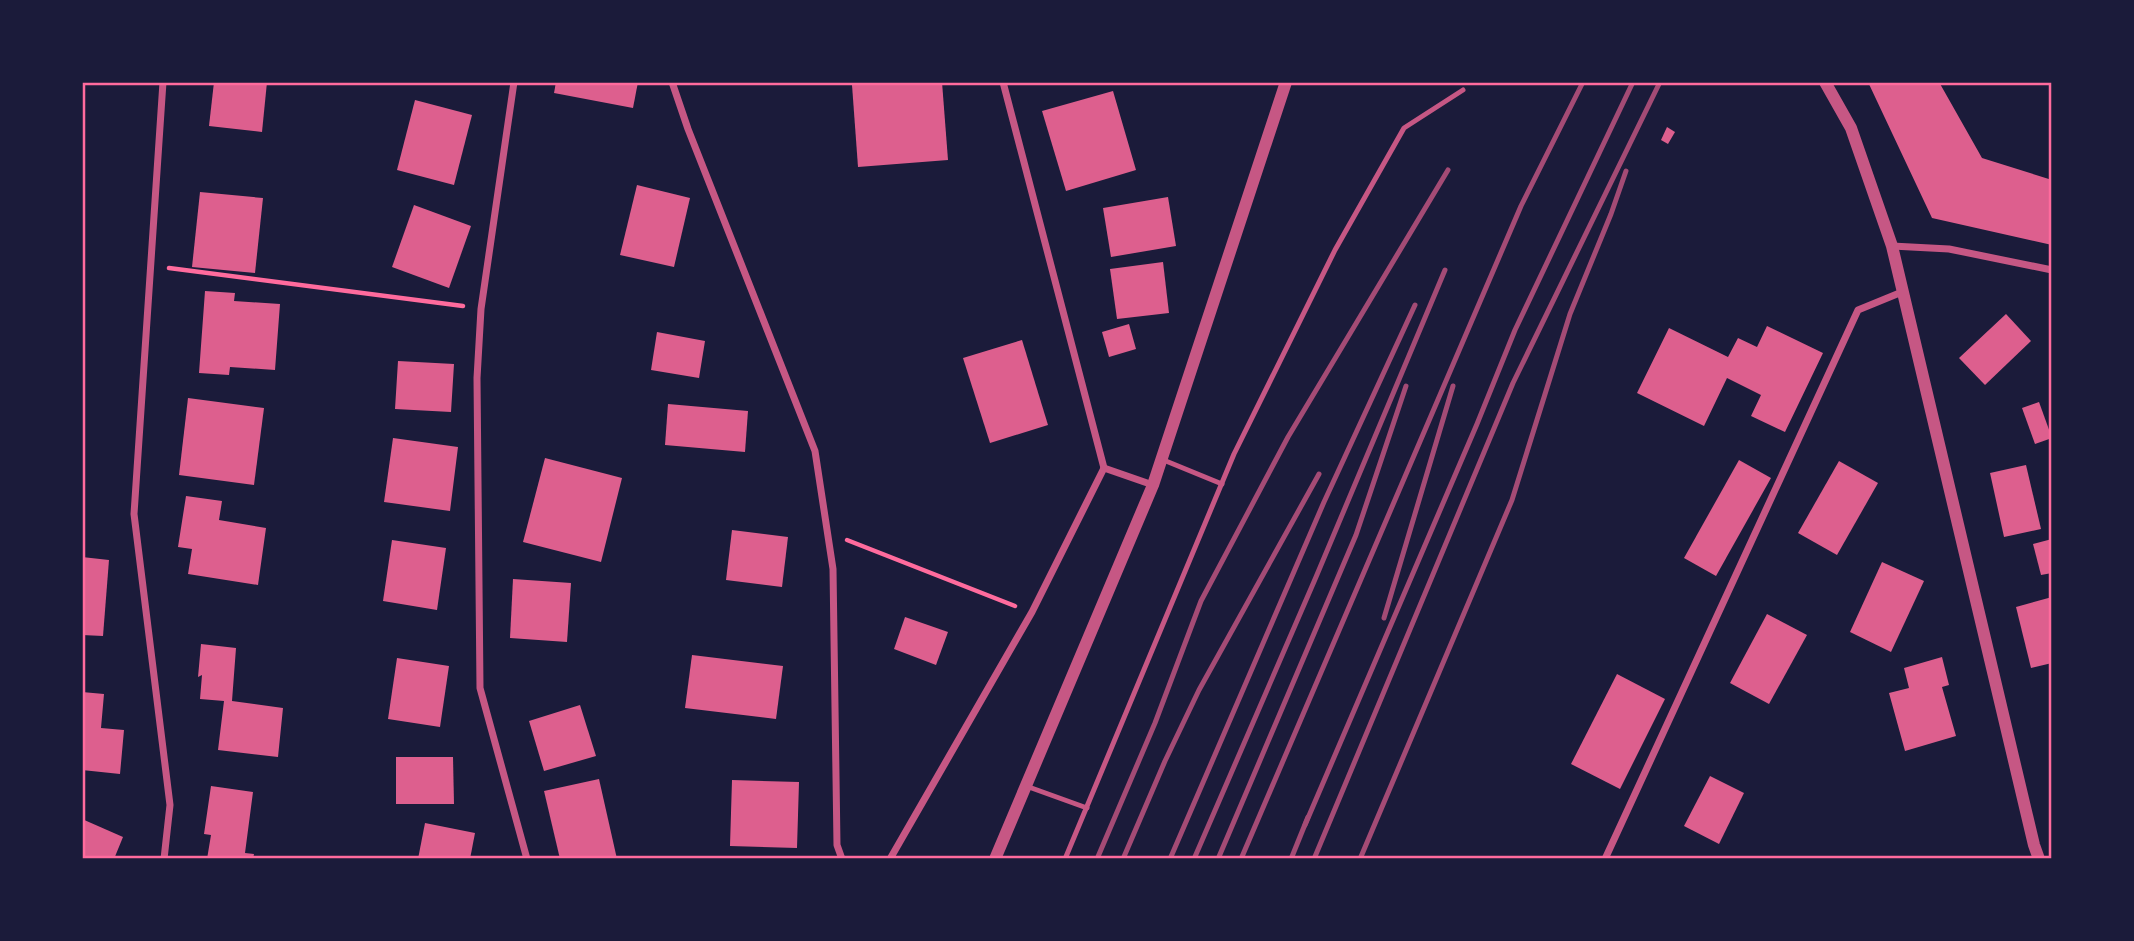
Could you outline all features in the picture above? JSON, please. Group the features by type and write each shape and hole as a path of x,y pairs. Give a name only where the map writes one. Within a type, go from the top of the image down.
{"street":[{"path":"163,82 134,514 170,805 164,859"},
{"path":"514,82 481,309 477,378 480,688 527,859"},
{"path":"673,82 688,129 815,451 833,569 837,845 842,859"},
{"path":"890,859 1032,612 1104,468 1003,82"},
{"path":"995,859 1153,485 1286,82"},
{"path":"1825,82 1851,128 1892,246 2039,859"},
{"path":"1892,246 1949,249 2052,270"},
{"path":"1605,859 1858,310 1902,292"},
{"path":"1104,468 1153,485"}],"lane":[{"path":"1065,859 1234,454 1335,250 1404,128 1463,90"},
{"path":"1161,459 1222,484"},
{"path":"1026,786 1087,808"}],"path":[{"path":"150,266 481,309"},
{"path":"828,533 1032,612"}],"building":[{"path":"214,82 267,82 262,132 209,126"},
{"path":"556,82 638,82 633,108 554,93"},
{"path":"942,82 948,160 858,167 852,85"},
{"path":"1868,82 1939,82 1982,158 2052,180 2052,245 1932,218"},
{"path":"1113,91 1136,170 1066,191 1042,111"},
{"path":"415,100 472,115 454,185 397,170"},
{"path":"1667,127 1675,132 1668,144 1661,140"},
{"path":"637,185 690,198 674,267 620,255"},
{"path":"200,192 263,198 255,273 192,267"},
{"path":"1168,197 1176,246 1111,257 1103,208"},
{"path":"414,205 471,226 449,288 392,267"},
{"path":"1163,262 1169,313 1117,319 1110,269"},
{"path":"205,291 235,293 234,301 280,304 275,370 230,367 229,375 199,373"},
{"path":"2006,314 2031,341 1985,385 1959,358"},
{"path":"1129,324 1136,349 1109,357 1102,332"},
{"path":"1767,326 1823,353 1785,432 1751,416 1761,395 1727,378 1704,426 1637,393 1669,328 1728,357 1738,338 1757,347"},
{"path":"657,332 705,341 699,378 651,370"},
{"path":"1022,340 1048,425 990,443 963,358"},
{"path":"398,361 454,364 451,412 395,409"},
{"path":"188,398 264,408 254,485 179,475"},
{"path":"2039,402 2052,438 2035,444 2022,408"},
{"path":"668,404 748,411 745,452 665,445"},
{"path":"393,438 458,447 450,511 384,502"},
{"path":"545,458 622,478 601,562 523,542"},
{"path":"1739,460 1771,478 1716,576 1684,558"},
{"path":"1839,461 1878,483 1837,555 1798,533"},
{"path":"2026,465 2041,529 2004,537 1990,473"},
{"path":"186,496 222,501 219,520 266,528 258,585 188,574 192,549 178,547"},
{"path":"732,530 788,537 782,587 726,580"},
{"path":"2052,539 2052,573 2041,575 2033,544"},
{"path":"392,540 446,548 437,610 383,601"},
{"path":"82,557 109,560 103,636 82,635"},
{"path":"1882,562 1924,581 1891,652 1850,632"},
{"path":"513,579 571,583 567,642 510,638"},
{"path":"2052,597 2052,663 2031,668 2016,607"},
{"path":"1767,614 1807,635 1769,704 1730,683"},
{"path":"905,617 948,632 936,665 894,649"},
{"path":"201,644 236,648 232,701 283,708 278,757 218,750 224,701 200,699 202,675 198,677"},
{"path":"692,655 783,666 776,719 685,708"},
{"path":"1942,657 1949,685 1942,687 1956,736 1905,751 1889,693 1909,688 1904,668"},
{"path":"397,658 449,666 440,727 388,719"},
{"path":"1617,674 1665,699 1620,789 1571,764"},
{"path":"82,692 104,694 101,728 124,730 120,774 82,770"},
{"path":"580,705 596,756 544,771 529,721"},
{"path":"396,757 453,757 454,804 396,804"},
{"path":"1710,776 1744,793 1719,844 1684,826"},
{"path":"599,779 617,859 560,859 544,791"},
{"path":"732,780 799,782 797,848 730,846"},
{"path":"211,786 253,792 245,853 254,854 253,859 207,859 211,835 204,834"},
{"path":"82,819 123,837 114,859 82,859"},
{"path":"425,823 475,833 470,859 418,859"}],"railway":[{"path":"1241,859 1521,206 1583,82"},
{"path":"1305,825 1515,330 1633,82"},
{"path":"1314,859 1513,383 1660,82"},
{"path":"1097,859 1155,723 1201,601 1288,437 1448,170"},
{"path":"1360,859 1512,500 1570,314 1626,171"},
{"path":"1194,859 1445,270"},
{"path":"1170,859 1324,502 1415,305"},
{"path":"1218,859 1356,535 1406,386"},
{"path":"1384,618 1453,386"},
{"path":"1123,859 1199,690 1319,474"},
{"path":"1291,859 1308,817"}]}
